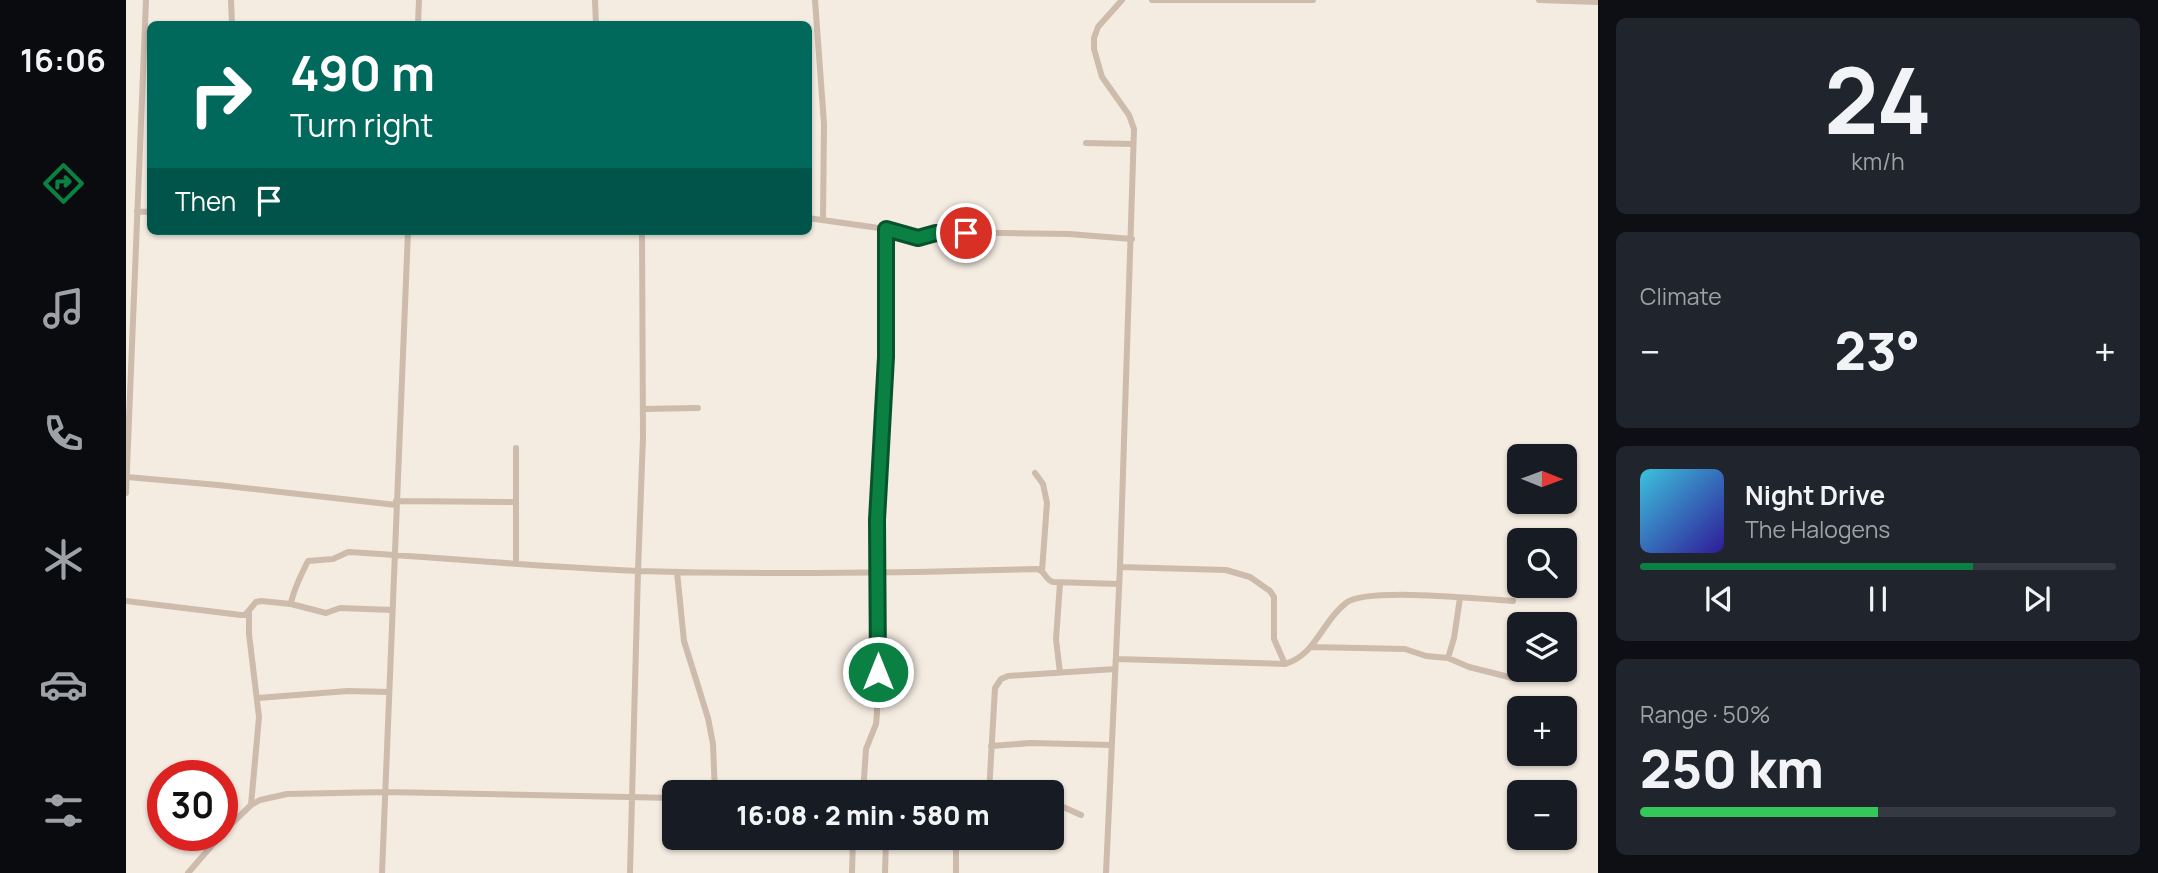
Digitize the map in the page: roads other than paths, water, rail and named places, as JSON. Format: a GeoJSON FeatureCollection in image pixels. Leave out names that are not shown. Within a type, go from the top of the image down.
{"type":"FeatureCollection","features":[{"type":"Feature","properties":{"kind":"street"},"geometry":{"type":"LineString","coordinates":[[146,0],[147,21]]}},
{"type":"Feature","properties":{"kind":"street"},"geometry":{"type":"LineString","coordinates":[[231,0],[232,21]]}},
{"type":"Feature","properties":{"kind":"street"},"geometry":{"type":"LineString","coordinates":[[418,21],[419,0]]}},
{"type":"Feature","properties":{"kind":"street"},"geometry":{"type":"LineString","coordinates":[[595,0],[596,21]]}},
{"type":"Feature","properties":{"kind":"street"},"geometry":{"type":"LineString","coordinates":[[815,0],[824,124],[823,219]]}},
{"type":"Feature","properties":{"kind":"street"},"geometry":{"type":"LineString","coordinates":[[1106,873],[1120,567],[1133,144],[1132,119],[1102,77],[1094,38],[1098,27],[1122,0]]}},
{"type":"Feature","properties":{"kind":"street"},"geometry":{"type":"LineString","coordinates":[[1152,0],[1313,0]]}},
{"type":"Feature","properties":{"kind":"street"},"geometry":{"type":"LineString","coordinates":[[1539,0],[1598,2]]}},
{"type":"Feature","properties":{"kind":"street"},"geometry":{"type":"LineString","coordinates":[[126,494],[137,211],[147,46]]}},
{"type":"Feature","properties":{"kind":"street"},"geometry":{"type":"LineString","coordinates":[[1086,143],[1133,144]]}},
{"type":"Feature","properties":{"kind":"street"},"geometry":{"type":"LineString","coordinates":[[137,211],[147,212]]}},
{"type":"Feature","properties":{"kind":"street"},"geometry":{"type":"LineString","coordinates":[[812,218],[886,229],[918,238],[953,232],[1069,234],[1132,239]]}},
{"type":"Feature","properties":{"kind":"street"},"geometry":{"type":"LineString","coordinates":[[864,780],[866,750],[877,719],[877,522],[886,357],[886,229]]}},
{"type":"Feature","properties":{"kind":"street"},"geometry":{"type":"LineString","coordinates":[[382,873],[408,235]]}},
{"type":"Feature","properties":{"kind":"street"},"geometry":{"type":"LineString","coordinates":[[630,873],[643,439],[642,235]]}},
{"type":"Feature","properties":{"kind":"street"},"geometry":{"type":"LineString","coordinates":[[643,409],[698,408]]}},
{"type":"Feature","properties":{"kind":"street"},"geometry":{"type":"LineString","coordinates":[[516,449],[516,564]]}},
{"type":"Feature","properties":{"kind":"street"},"geometry":{"type":"LineString","coordinates":[[1035,473],[1043,484],[1047,503],[1042,571],[1050,581],[1060,583],[1119,584]]}},
{"type":"Feature","properties":{"kind":"street"},"geometry":{"type":"LineString","coordinates":[[127,477],[396,503],[516,502]]}},
{"type":"Feature","properties":{"kind":"street"},"geometry":{"type":"LineString","coordinates":[[291,604],[294,588],[309,561],[333,559],[348,552],[638,571],[1042,571]]}},
{"type":"Feature","properties":{"kind":"street"},"geometry":{"type":"LineString","coordinates":[[1120,567],[1226,570],[1250,577],[1274,597],[1274,639],[1285,664]]}},
{"type":"Feature","properties":{"kind":"street"},"geometry":{"type":"LineString","coordinates":[[677,572],[684,641],[708,718],[713,744],[714,780]]}},
{"type":"Feature","properties":{"kind":"street"},"geometry":{"type":"LineString","coordinates":[[1060,583],[1056,639],[1060,673]]}},
{"type":"Feature","properties":{"kind":"street"},"geometry":{"type":"LineString","coordinates":[[1116,659],[1285,664],[1311,648],[1341,607],[1356,597],[1513,601]]}},
{"type":"Feature","properties":{"kind":"street"},"geometry":{"type":"LineString","coordinates":[[1448,658],[1460,598]]}},
{"type":"Feature","properties":{"kind":"street"},"geometry":{"type":"LineString","coordinates":[[126,601],[241,615],[249,612]]}},
{"type":"Feature","properties":{"kind":"street"},"geometry":{"type":"LineString","coordinates":[[251,805],[259,717],[249,634],[249,612],[254,604],[261,601],[291,604],[326,613],[344,608],[392,610]]}},
{"type":"Feature","properties":{"kind":"street"},"geometry":{"type":"LineString","coordinates":[[1311,648],[1405,649],[1426,656],[1448,658],[1468,667],[1507,677]]}},
{"type":"Feature","properties":{"kind":"street"},"geometry":{"type":"LineString","coordinates":[[990,780],[995,688],[1001,679],[1008,676],[1115,669]]}},
{"type":"Feature","properties":{"kind":"street"},"geometry":{"type":"LineString","coordinates":[[258,698],[348,691],[389,692]]}},
{"type":"Feature","properties":{"kind":"street"},"geometry":{"type":"LineString","coordinates":[[991,746],[1031,743],[1112,746]]}},
{"type":"Feature","properties":{"kind":"street"},"geometry":{"type":"LineString","coordinates":[[238,818],[251,805],[267,798],[288,794],[385,792],[662,798]]}},
{"type":"Feature","properties":{"kind":"street"},"geometry":{"type":"LineString","coordinates":[[1064,807],[1081,815]]}},
{"type":"Feature","properties":{"kind":"street"},"geometry":{"type":"LineString","coordinates":[[852,873],[853,850]]}},
{"type":"Feature","properties":{"kind":"street"},"geometry":{"type":"LineString","coordinates":[[885,873],[886,850]]}},
{"type":"Feature","properties":{"kind":"street"},"geometry":{"type":"LineString","coordinates":[[956,850],[956,872]]}},
{"type":"Feature","properties":{"kind":"street"},"geometry":{"type":"LineString","coordinates":[[188,873],[207,851]]}}]}
